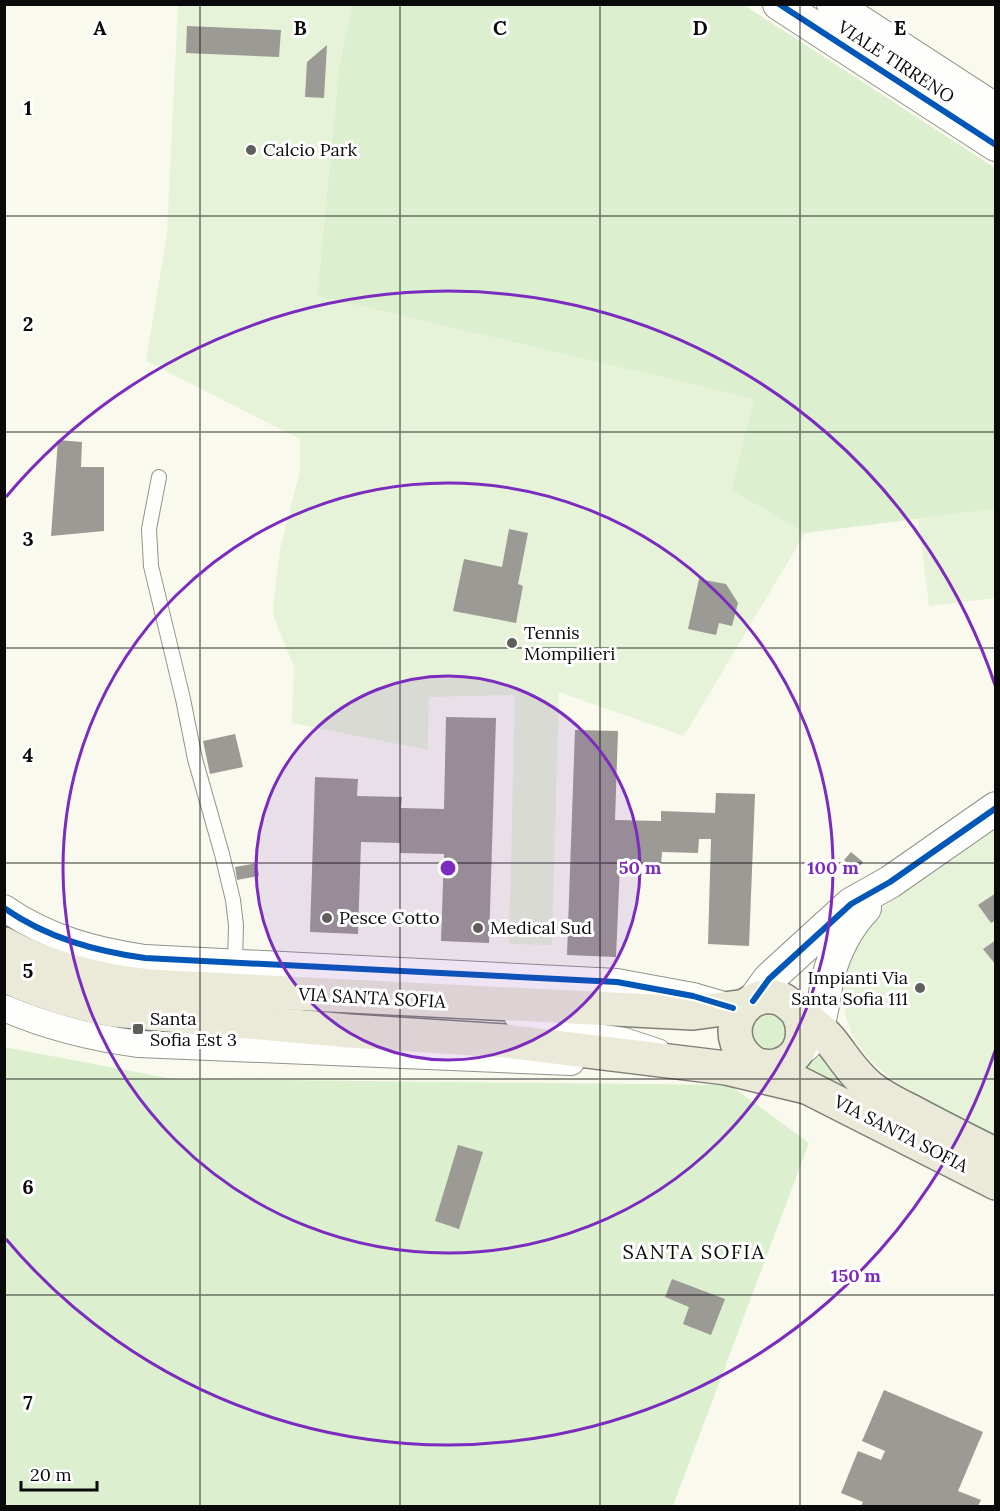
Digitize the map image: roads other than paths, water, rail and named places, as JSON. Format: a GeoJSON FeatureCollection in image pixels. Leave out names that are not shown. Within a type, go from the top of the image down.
{"type":"FeatureCollection","features":[{"type":"Feature","properties":{"kind":"main road","name":"VIA SANTA SOFIA"},"geometry":{"type":"LineString","coordinates":[[4,944],[43,962],[88,977],[149,986],[693,1013],[744,1005],[772,997],[781,999],[817,1020],[851,1068],[871,1088],[898,1105],[996,1155]]}},
{"type":"Feature","properties":{"kind":"main road","name":"VIA SANTA SOFIA"},"geometry":{"type":"LineString","coordinates":[[4,975],[51,995],[82,1005],[112,1010],[337,1030],[505,1041],[652,1061],[749,1067],[806,1087],[996,1183]]}},
{"type":"Feature","properties":{"kind":"main road"},"geometry":{"type":"LineString","coordinates":[[744,1005],[735,1024],[734,1034],[749,1067],[778,1066],[796,1054],[803,1037],[801,1018],[817,1020]]}},
{"type":"Feature","properties":{"kind":"street","name":"VIALE TIRRENO"},"geometry":{"type":"LineString","coordinates":[[779,4],[996,145]]}},
{"type":"Feature","properties":{"kind":"street","name":"VIALE TIRRENO"},"geometry":{"type":"LineString","coordinates":[[833,4],[996,110]]}},
{"type":"Feature","properties":{"kind":"street"},"geometry":{"type":"LineString","coordinates":[[4,908],[40,930],[96,949],[145,958],[617,982],[744,1005],[851,904],[890,882],[996,808]]}},
{"type":"Feature","properties":{"kind":"street"},"geometry":{"type":"LineString","coordinates":[[817,1020],[839,944],[862,910],[890,882]]}},
{"type":"Feature","properties":{"kind":"street"},"geometry":{"type":"LineString","coordinates":[[4,1008],[51,1026],[115,1041],[139,1044],[543,1062],[652,1061]]}},
{"type":"Feature","properties":{"kind":"lane"},"geometry":{"type":"LineString","coordinates":[[159,477],[149,529],[151,566],[195,759],[233,900],[236,924],[235,962]]}},
{"type":"Feature","properties":{"kind":"lane"},"geometry":{"type":"LineString","coordinates":[[4,959],[42,976],[85,990],[109,995],[188,1003]]}},
{"type":"Feature","properties":{"kind":"lane"},"geometry":{"type":"LineString","coordinates":[[504,1018],[625,1035],[749,1067]]}},
{"type":"Feature","properties":{"kind":"place","name":"Calcio Park"},"geometry":{"type":"Point","coordinates":[251,150]}},
{"type":"Feature","properties":{"kind":"place","name":"Tennis Mompilieri"},"geometry":{"type":"Point","coordinates":[512,643]}},
{"type":"Feature","properties":{"kind":"place","name":"Pesce Cotto"},"geometry":{"type":"Point","coordinates":[327,918]}},
{"type":"Feature","properties":{"kind":"place","name":"Medical Sud"},"geometry":{"type":"Point","coordinates":[478,928]}},
{"type":"Feature","properties":{"kind":"place","name":"Impianti Via Santa Sofia 111"},"geometry":{"type":"Point","coordinates":[920,988]}},
{"type":"Feature","properties":{"kind":"place","name":"Santa Sofia Est 3"},"geometry":{"type":"Point","coordinates":[138,1029]}},
{"type":"Feature","properties":{"kind":"district","name":"SANTA SOFIA"},"geometry":{"type":"Point","coordinates":[694,1252]}}]}
